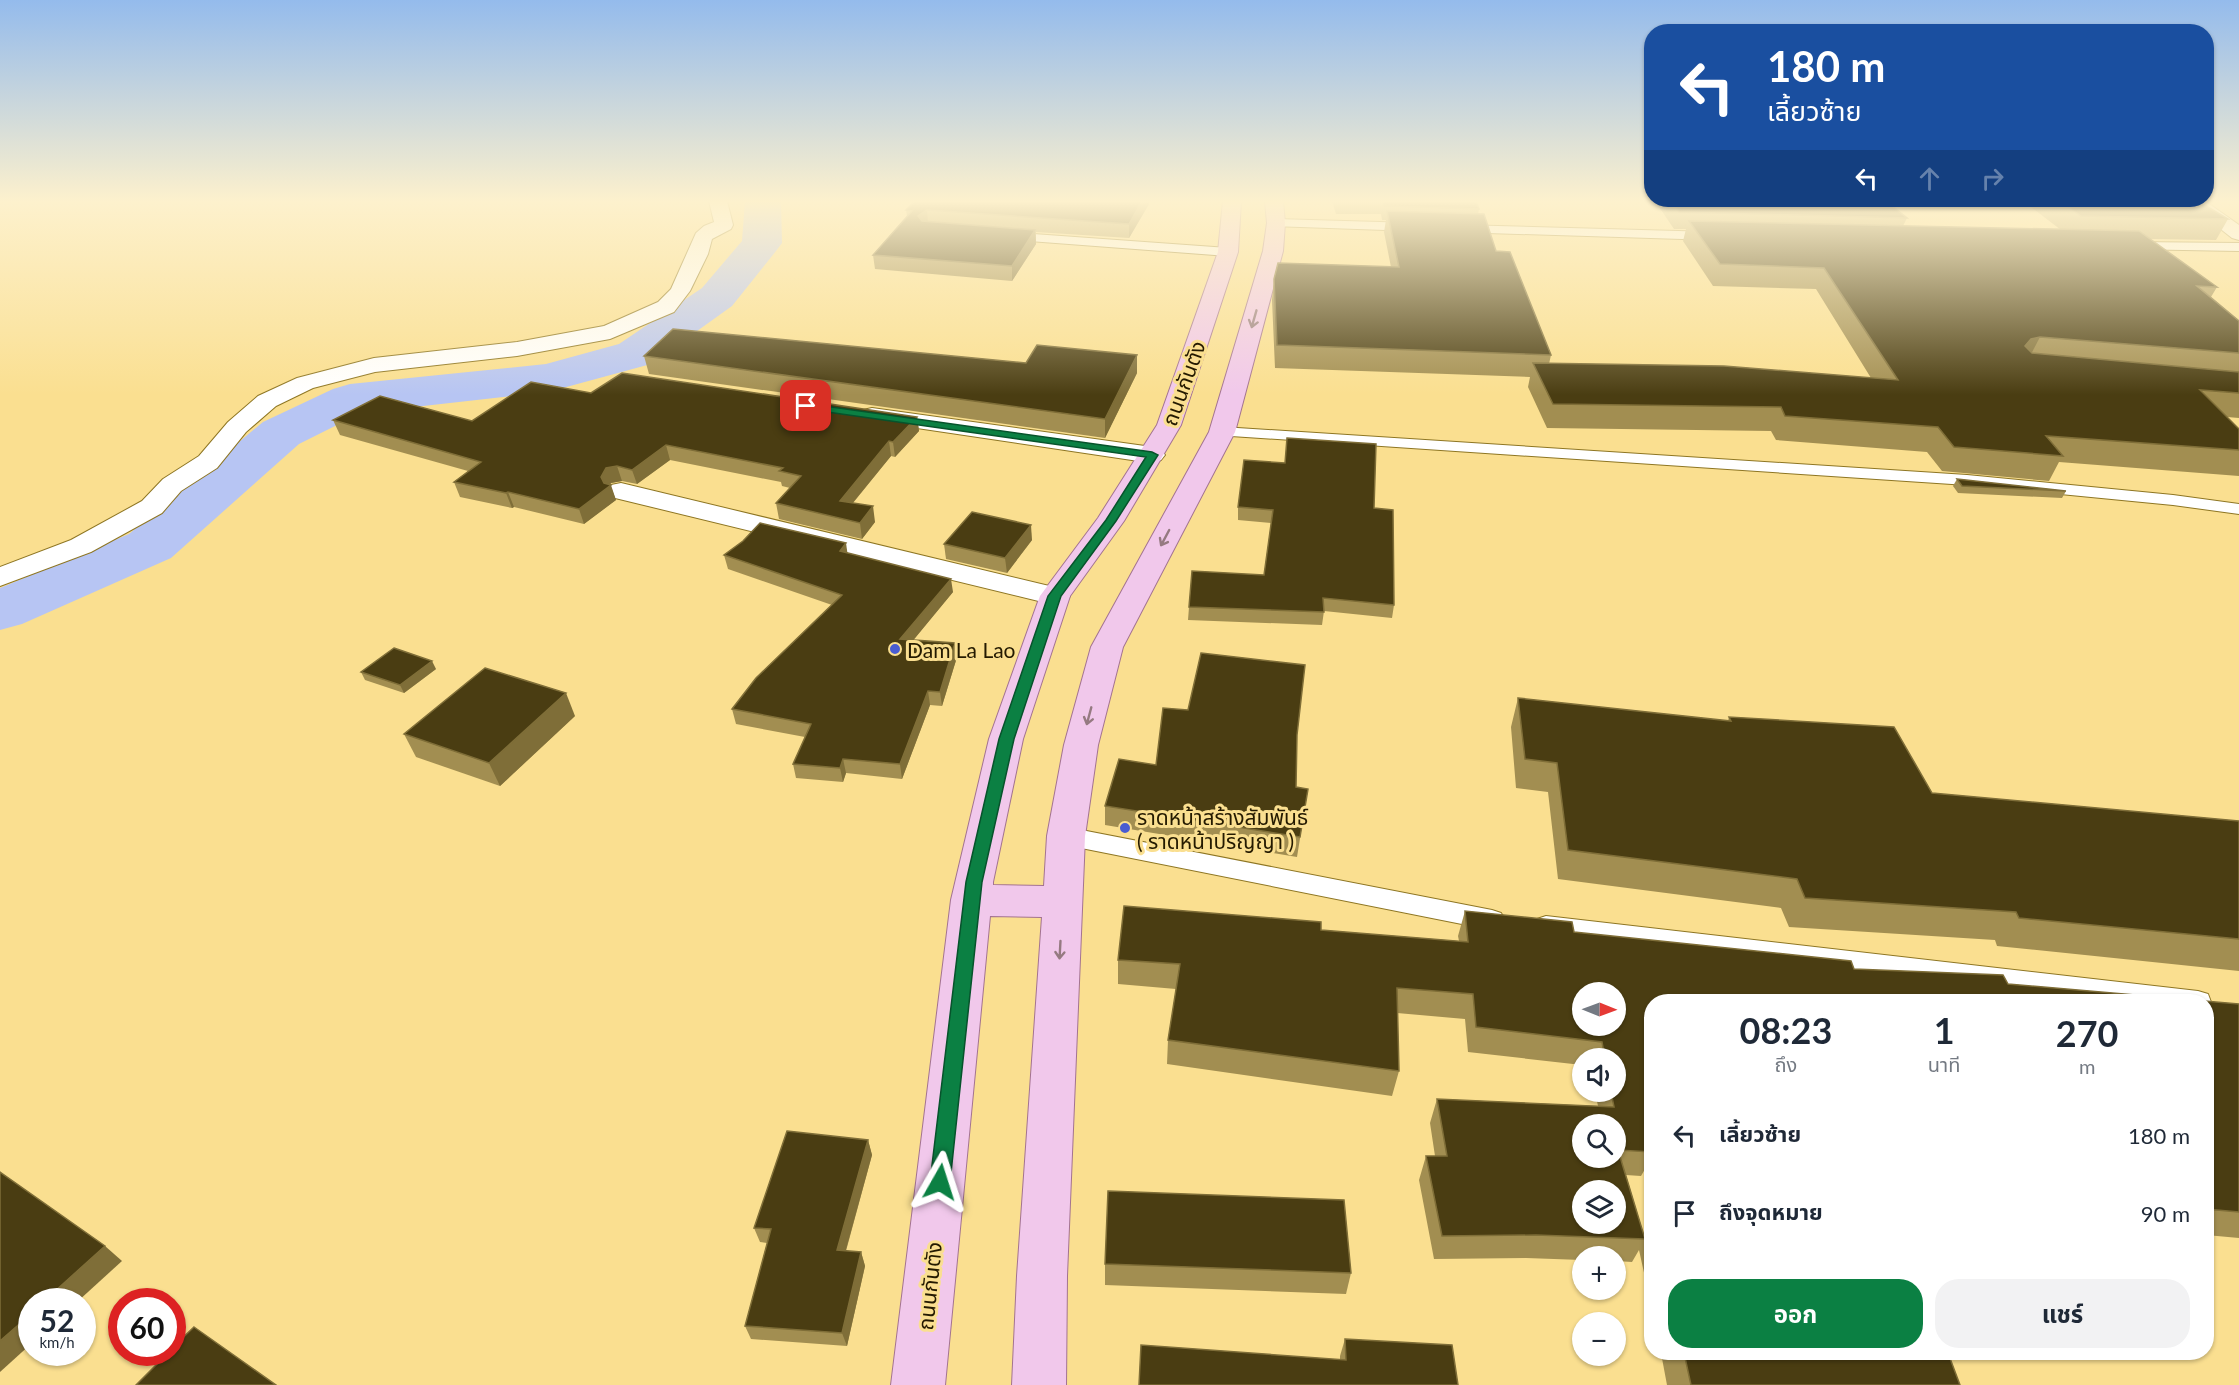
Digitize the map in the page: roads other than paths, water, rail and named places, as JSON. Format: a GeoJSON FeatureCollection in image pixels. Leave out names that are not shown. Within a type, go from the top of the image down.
{"type":"FeatureCollection","features":[{"type":"Feature","properties":{"kind":"main road","name":"ถนนกันตัง"},"geometry":{"type":"LineString","coordinates":[[918,1385],[971,900],[1006,739],[1055,596],[1110,521],[1155,499],[1222,432],[1269,266]]}},
{"type":"Feature","properties":{"kind":"main road"},"geometry":{"type":"LineString","coordinates":[[1223,267],[1263,286]]}},
{"type":"Feature","properties":{"kind":"main road","name":"ถนนกันตัง"},"geometry":{"type":"LineString","coordinates":[[1039,1385],[1042,1276],[1066,836],[1081,746],[1107,647],[1155,499],[1152,455],[1169,425],[1223,267]]}},
{"type":"Feature","properties":{"kind":"main road"},"geometry":{"type":"LineString","coordinates":[[971,900],[1062,902]]}},
{"type":"Feature","properties":{"kind":"street"},"geometry":{"type":"LineString","coordinates":[[0,577],[81,546],[152,507],[172,485],[208,462],[237,428],[267,401],[305,383],[374,365],[517,349],[610,332],[666,307],[680,291],[692,266]]}},
{"type":"Feature","properties":{"kind":"street"},"geometry":{"type":"LineString","coordinates":[[845,411],[1152,455]]}},
{"type":"Feature","properties":{"kind":"street"},"geometry":{"type":"LineString","coordinates":[[621,491],[1055,596]]}},
{"type":"Feature","properties":{"kind":"lane"},"geometry":{"type":"LineString","coordinates":[[1213,266],[1223,267]]}},
{"type":"Feature","properties":{"kind":"lane"},"geometry":{"type":"LineString","coordinates":[[1222,432],[1967,480],[2239,509]]}},
{"type":"Feature","properties":{"kind":"lane"},"geometry":{"type":"LineString","coordinates":[[1066,836],[1474,918],[2129,994]]}},
{"type":"Feature","properties":{"kind":"waterway"},"geometry":{"type":"LineString","coordinates":[[0,611],[150,546],[281,433],[350,399],[548,378],[635,354],[717,297],[743,266]]}},
{"type":"Feature","properties":{"kind":"place","name":"Dam La Lao"},"geometry":{"type":"Point","coordinates":[895,649]}},
{"type":"Feature","properties":{"kind":"place","name":"ราดหน้าสร้างสัมพันธ์ ( ราดหน้าปริญญา )"},"geometry":{"type":"Point","coordinates":[1125,828]}}]}
